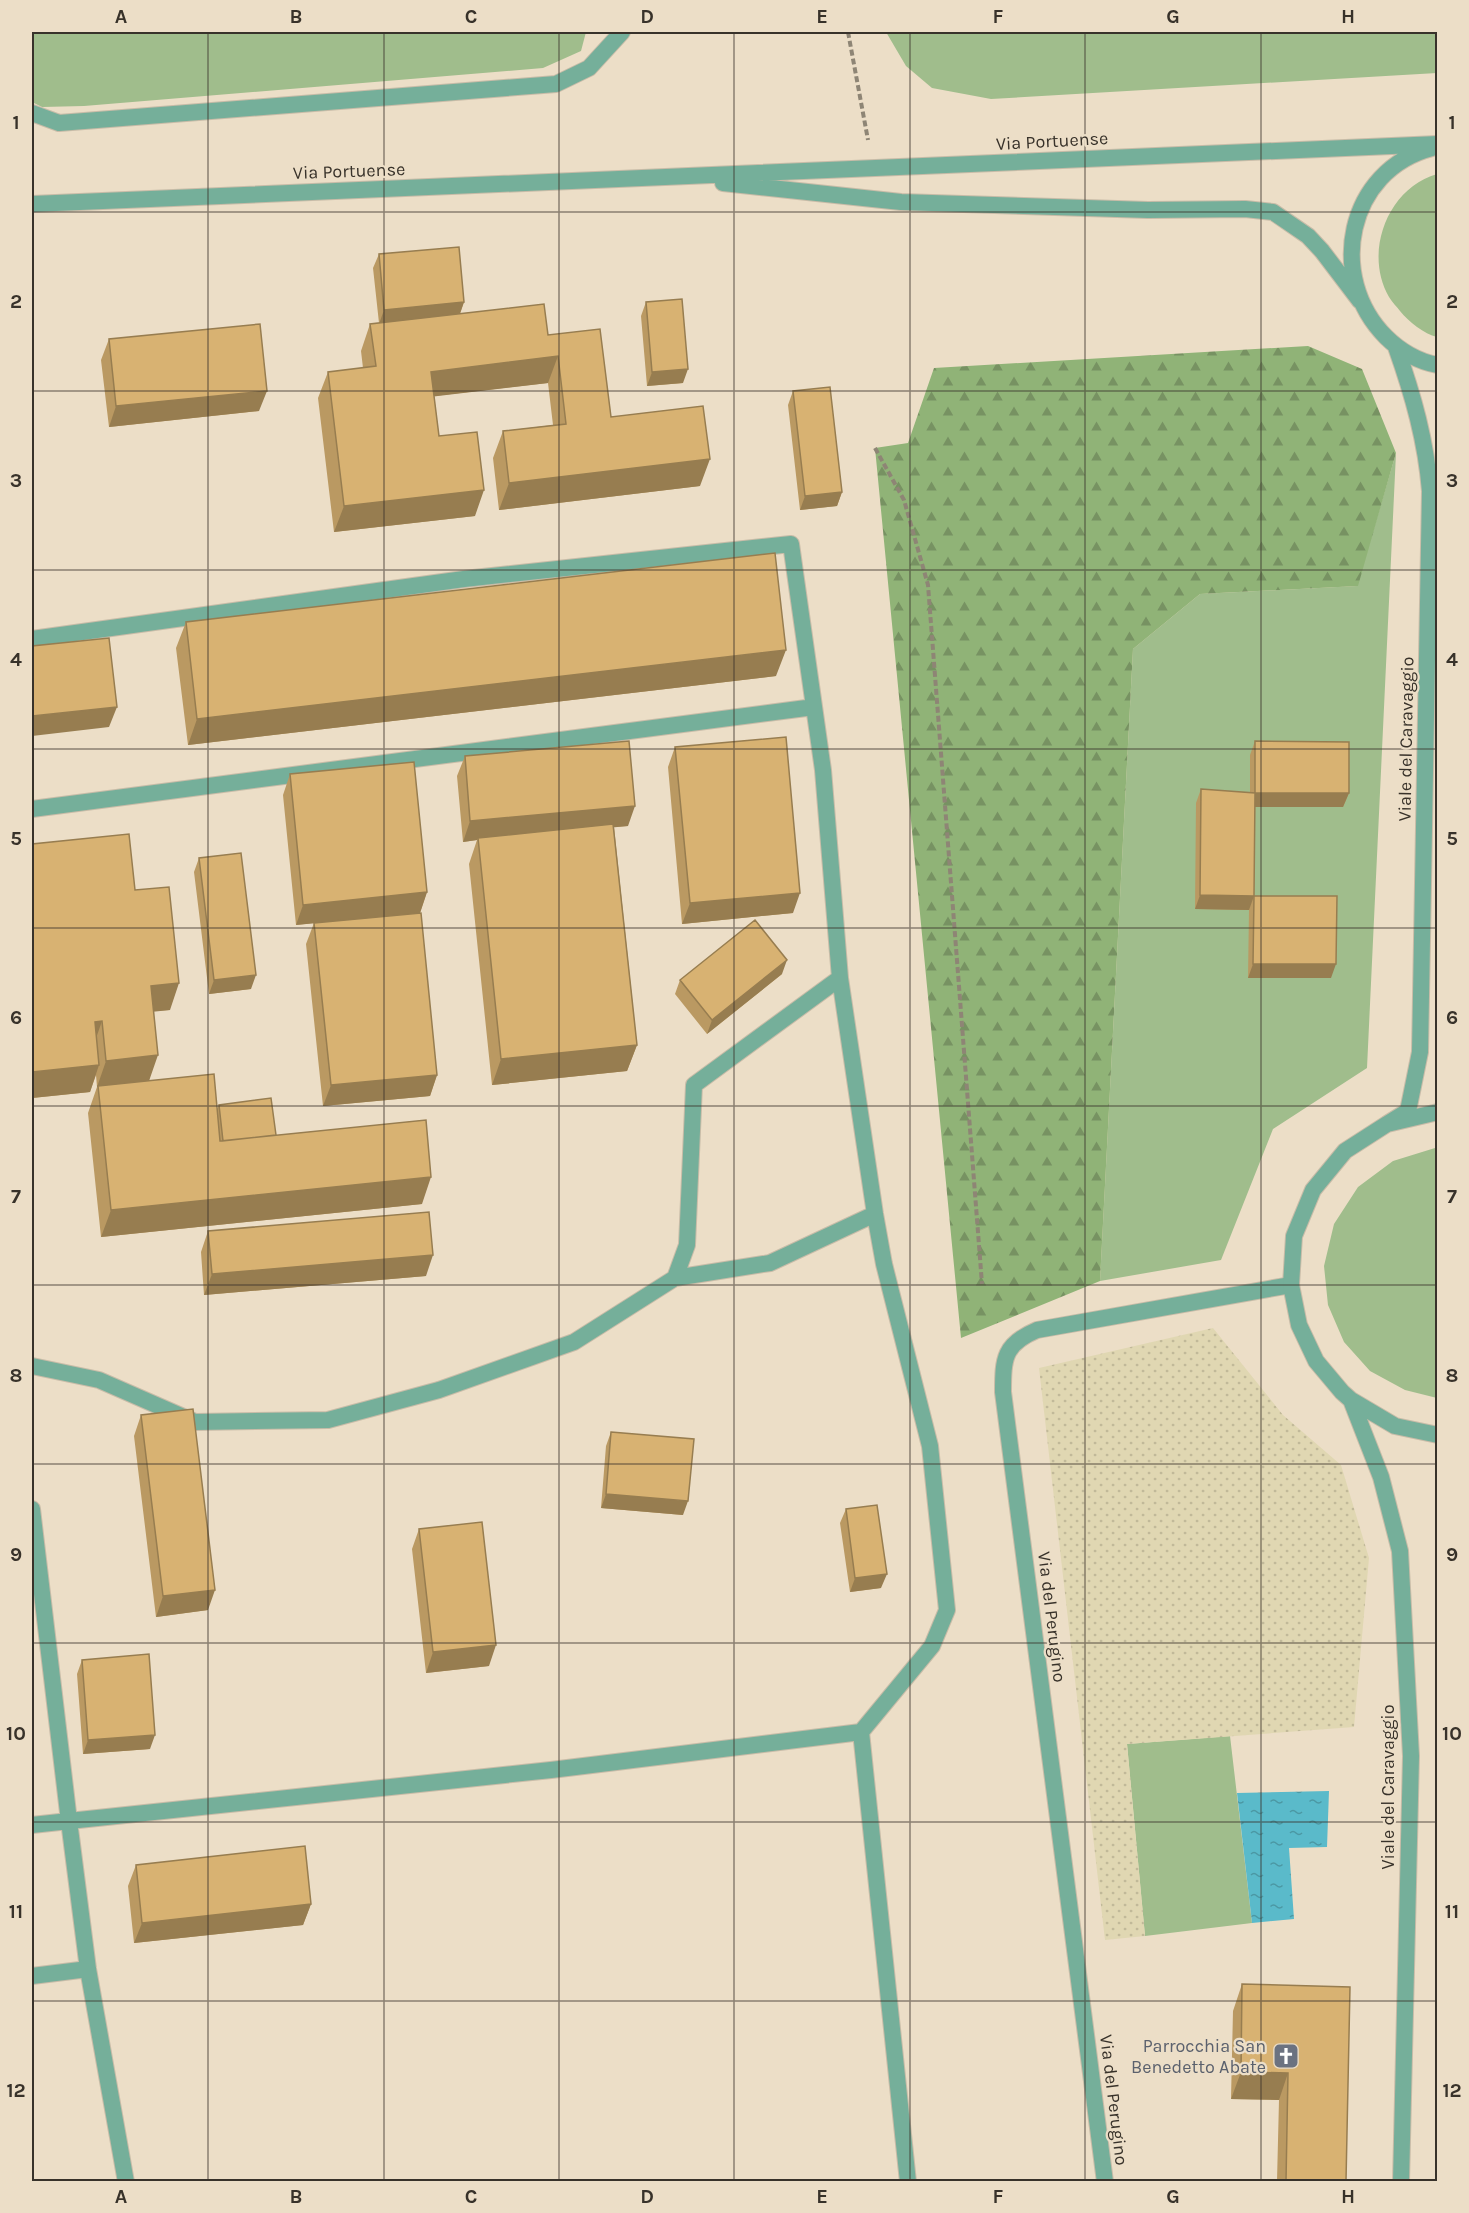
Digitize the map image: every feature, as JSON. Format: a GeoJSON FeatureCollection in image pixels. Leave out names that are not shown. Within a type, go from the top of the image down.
{"type":"FeatureCollection","features":[{"type":"Feature","properties":{"kind":"street"},"geometry":{"type":"LineString","coordinates":[[32,113],[59,123],[556,84],[589,68],[621,32]]}},
{"type":"Feature","properties":{"kind":"street","name":"Via Portuense"},"geometry":{"type":"LineString","coordinates":[[32,204],[1437,145]]}},
{"type":"Feature","properties":{"kind":"street"},"geometry":{"type":"LineString","coordinates":[[1437,145],[1418,152],[1388,171],[1366,199],[1353,231],[1350,267],[1360,301],[1375,326],[1396,348],[1429,364],[1437,365]]}},
{"type":"Feature","properties":{"kind":"street","name":"Via Portuense"},"geometry":{"type":"LineString","coordinates":[[668,178],[901,202],[1148,210],[1245,209],[1273,212],[1308,236],[1360,301]]}},
{"type":"Feature","properties":{"kind":"street","name":"Viale del Caravaggio"},"geometry":{"type":"LineString","coordinates":[[1387,1124],[1408,1111],[1420,1052],[1430,491],[1428,459],[1421,424],[1396,348]]}},
{"type":"Feature","properties":{"kind":"street"},"geometry":{"type":"LineString","coordinates":[[32,639],[464,579],[791,544],[823,770],[840,978],[884,1264],[930,1446],[947,1610],[932,1646],[861,1732],[540,1771],[32,1825]]}},
{"type":"Feature","properties":{"kind":"street"},"geometry":{"type":"LineString","coordinates":[[32,809],[814,707]]}},
{"type":"Feature","properties":{"kind":"street"},"geometry":{"type":"LineString","coordinates":[[675,1278],[687,1245],[694,1085],[840,978]]}},
{"type":"Feature","properties":{"kind":"street"},"geometry":{"type":"LineString","coordinates":[[1437,1112],[1387,1124],[1346,1151],[1313,1190],[1294,1236],[1291,1285],[1299,1325],[1316,1361],[1351,1400],[1395,1426],[1437,1435]]}},
{"type":"Feature","properties":{"kind":"street"},"geometry":{"type":"LineString","coordinates":[[32,1366],[99,1380],[195,1422],[328,1420],[439,1390],[574,1342],[675,1278],[770,1263],[875,1214]]}},
{"type":"Feature","properties":{"kind":"street","name":"Via del Perugino"},"geometry":{"type":"LineString","coordinates":[[1105,2181],[1003,1392],[1005,1360],[1011,1346],[1022,1336],[1037,1330],[1291,1285]]}},
{"type":"Feature","properties":{"kind":"street","name":"Viale del Caravaggio"},"geometry":{"type":"LineString","coordinates":[[1351,1400],[1381,1477],[1400,1551],[1411,1756],[1401,2181]]}},
{"type":"Feature","properties":{"kind":"street"},"geometry":{"type":"LineString","coordinates":[[32,1509],[88,1969],[126,2181]]}},
{"type":"Feature","properties":{"kind":"street"},"geometry":{"type":"LineString","coordinates":[[861,1732],[908,2181]]}},
{"type":"Feature","properties":{"kind":"street"},"geometry":{"type":"LineString","coordinates":[[32,1976],[88,1969]]}},
{"type":"Feature","properties":{"kind":"path"},"geometry":{"type":"LineString","coordinates":[[848,32],[873,168]]}},
{"type":"Feature","properties":{"kind":"path"},"geometry":{"type":"LineString","coordinates":[[875,448],[904,500],[928,585],[982,1284]]}},
{"type":"Feature","properties":{"kind":"green space"},"geometry":{"type":"Polygon","coordinates":[[[32,32],[586,32],[581,51],[543,68],[84,106],[42,107],[32,102],[32,32]]]}},
{"type":"Feature","properties":{"kind":"green space"},"geometry":{"type":"Polygon","coordinates":[[[886,32],[1437,32],[1437,73],[991,99],[932,88],[906,66],[886,32]]]}},
{"type":"Feature","properties":{"kind":"green space"},"geometry":{"type":"Polygon","coordinates":[[[1438,174],[1437,337],[1412,323],[1392,301],[1382,279],[1379,261],[1380,242],[1393,207],[1420,181],[1438,174]]]}},
{"type":"Feature","properties":{"kind":"green space"},"geometry":{"type":"Polygon","coordinates":[[[1308,346],[1362,369],[1396,453],[1358,586],[1200,594],[1133,649],[1100,1281],[961,1338],[875,448],[908,443],[934,368],[1308,346]]]}},
{"type":"Feature","properties":{"kind":"green space"},"geometry":{"type":"Polygon","coordinates":[[[1396,453],[1367,1068],[1273,1129],[1221,1260],[1100,1281],[1133,649],[1200,594],[1357,586],[1396,453]]]}},
{"type":"Feature","properties":{"kind":"green space"},"geometry":{"type":"Polygon","coordinates":[[[1438,1148],[1437,1398],[1405,1390],[1370,1371],[1344,1342],[1328,1305],[1324,1266],[1334,1224],[1358,1187],[1393,1161],[1438,1148]]]}},
{"type":"Feature","properties":{"kind":"green space"},"geometry":{"type":"Polygon","coordinates":[[[1230,1736],[1252,1923],[1145,1936],[1127,1744],[1230,1736]]]}},
{"type":"Feature","properties":{"kind":"sand"},"geometry":{"type":"Polygon","coordinates":[[[1213,1328],[1283,1415],[1341,1465],[1369,1558],[1354,1727],[1127,1744],[1145,1936],[1105,1940],[1039,1368],[1213,1328]]]}},
{"type":"Feature","properties":{"kind":"water"},"geometry":{"type":"Polygon","coordinates":[[[1329,1791],[1327,1847],[1289,1848],[1294,1919],[1252,1923],[1237,1793],[1329,1791]]]}},
{"type":"Feature","properties":{"kind":"building"},"geometry":{"type":"Polygon","coordinates":[[[459,247],[464,302],[384,310],[379,254],[459,247]]]}},
{"type":"Feature","properties":{"kind":"building"},"geometry":{"type":"Polygon","coordinates":[[[682,299],[688,369],[652,372],[646,302],[682,299]]]}},
{"type":"Feature","properties":{"kind":"building"},"geometry":{"type":"Polygon","coordinates":[[[544,304],[548,335],[600,329],[611,417],[703,406],[710,459],[509,483],[503,431],[566,424],[558,356],[431,372],[439,436],[477,432],[484,490],[344,506],[328,372],[376,366],[370,324],[544,304]]]}},
{"type":"Feature","properties":{"kind":"building"},"geometry":{"type":"Polygon","coordinates":[[[260,324],[267,391],[116,406],[109,339],[260,324]]]}},
{"type":"Feature","properties":{"kind":"building"},"geometry":{"type":"Polygon","coordinates":[[[830,387],[842,492],[805,496],[793,391],[830,387]]]}},
{"type":"Feature","properties":{"kind":"building"},"geometry":{"type":"Polygon","coordinates":[[[775,553],[786,650],[197,719],[186,622],[775,553]]]}},
{"type":"Feature","properties":{"kind":"building"},"geometry":{"type":"Polygon","coordinates":[[[109,638],[117,707],[32,716],[32,646],[109,638]]]}},
{"type":"Feature","properties":{"kind":"building"},"geometry":{"type":"Polygon","coordinates":[[[786,737],[800,893],[690,903],[675,747],[786,737]]]}},
{"type":"Feature","properties":{"kind":"building"},"geometry":{"type":"Polygon","coordinates":[[[629,741],[635,806],[470,821],[465,756],[629,741]]]}},
{"type":"Feature","properties":{"kind":"building"},"geometry":{"type":"Polygon","coordinates":[[[1255,741],[1349,742],[1349,793],[1255,793],[1255,741]]]}},
{"type":"Feature","properties":{"kind":"building"},"geometry":{"type":"Polygon","coordinates":[[[414,762],[427,892],[303,905],[290,774],[414,762]]]}},
{"type":"Feature","properties":{"kind":"building"},"geometry":{"type":"Polygon","coordinates":[[[1201,789],[1255,793],[1254,896],[1200,895],[1201,789]]]}},
{"type":"Feature","properties":{"kind":"building"},"geometry":{"type":"Polygon","coordinates":[[[613,824],[637,1045],[501,1059],[478,838],[613,824]]]}},
{"type":"Feature","properties":{"kind":"building"},"geometry":{"type":"Polygon","coordinates":[[[129,834],[135,890],[169,887],[179,983],[151,986],[158,1055],[106,1061],[102,1021],[95,1022],[99,1065],[32,1072],[32,844],[129,834]]]}},
{"type":"Feature","properties":{"kind":"building"},"geometry":{"type":"Polygon","coordinates":[[[241,853],[256,975],[214,980],[199,858],[241,853]]]}},
{"type":"Feature","properties":{"kind":"building"},"geometry":{"type":"Polygon","coordinates":[[[1254,896],[1337,896],[1336,964],[1253,964],[1254,896]]]}},
{"type":"Feature","properties":{"kind":"building"},"geometry":{"type":"Polygon","coordinates":[[[421,913],[437,1075],[331,1085],[314,923],[421,913]]]}},
{"type":"Feature","properties":{"kind":"building"},"geometry":{"type":"Polygon","coordinates":[[[755,920],[787,960],[712,1020],[680,980],[755,920]]]}},
{"type":"Feature","properties":{"kind":"building"},"geometry":{"type":"Polygon","coordinates":[[[214,1074],[220,1141],[426,1120],[431,1177],[111,1210],[98,1086],[214,1074]]]}},
{"type":"Feature","properties":{"kind":"building"},"geometry":{"type":"Polygon","coordinates":[[[271,1098],[276,1135],[223,1141],[219,1105],[271,1098]]]}},
{"type":"Feature","properties":{"kind":"building"},"geometry":{"type":"Polygon","coordinates":[[[429,1212],[433,1255],[212,1274],[208,1231],[429,1212]]]}},
{"type":"Feature","properties":{"kind":"building"},"geometry":{"type":"Polygon","coordinates":[[[193,1409],[215,1590],[163,1596],[141,1415],[193,1409]]]}},
{"type":"Feature","properties":{"kind":"building"},"geometry":{"type":"Polygon","coordinates":[[[611,1432],[694,1439],[688,1501],[606,1494],[611,1432]]]}},
{"type":"Feature","properties":{"kind":"building"},"geometry":{"type":"Polygon","coordinates":[[[877,1505],[887,1574],[855,1578],[846,1509],[877,1505]]]}},
{"type":"Feature","properties":{"kind":"building"},"geometry":{"type":"Polygon","coordinates":[[[482,1522],[496,1645],[433,1652],[419,1529],[482,1522]]]}},
{"type":"Feature","properties":{"kind":"building"},"geometry":{"type":"Polygon","coordinates":[[[149,1654],[155,1735],[88,1740],[82,1660],[149,1654]]]}},
{"type":"Feature","properties":{"kind":"building"},"geometry":{"type":"Polygon","coordinates":[[[305,1846],[311,1904],[142,1923],[136,1865],[305,1846]]]}},
{"type":"Feature","properties":{"kind":"building","name":"Parrocchia San Benedetto Abate"},"geometry":{"type":"Polygon","coordinates":[[[1242,1984],[1350,1987],[1346,2181],[1286,2181],[1288,2073],[1241,2072],[1242,1984]]]}},
{"type":"Feature","properties":{"kind":"place","name":"Parrocchia San Benedetto Abate"},"geometry":{"type":"Point","coordinates":[1286,2056]}}]}
